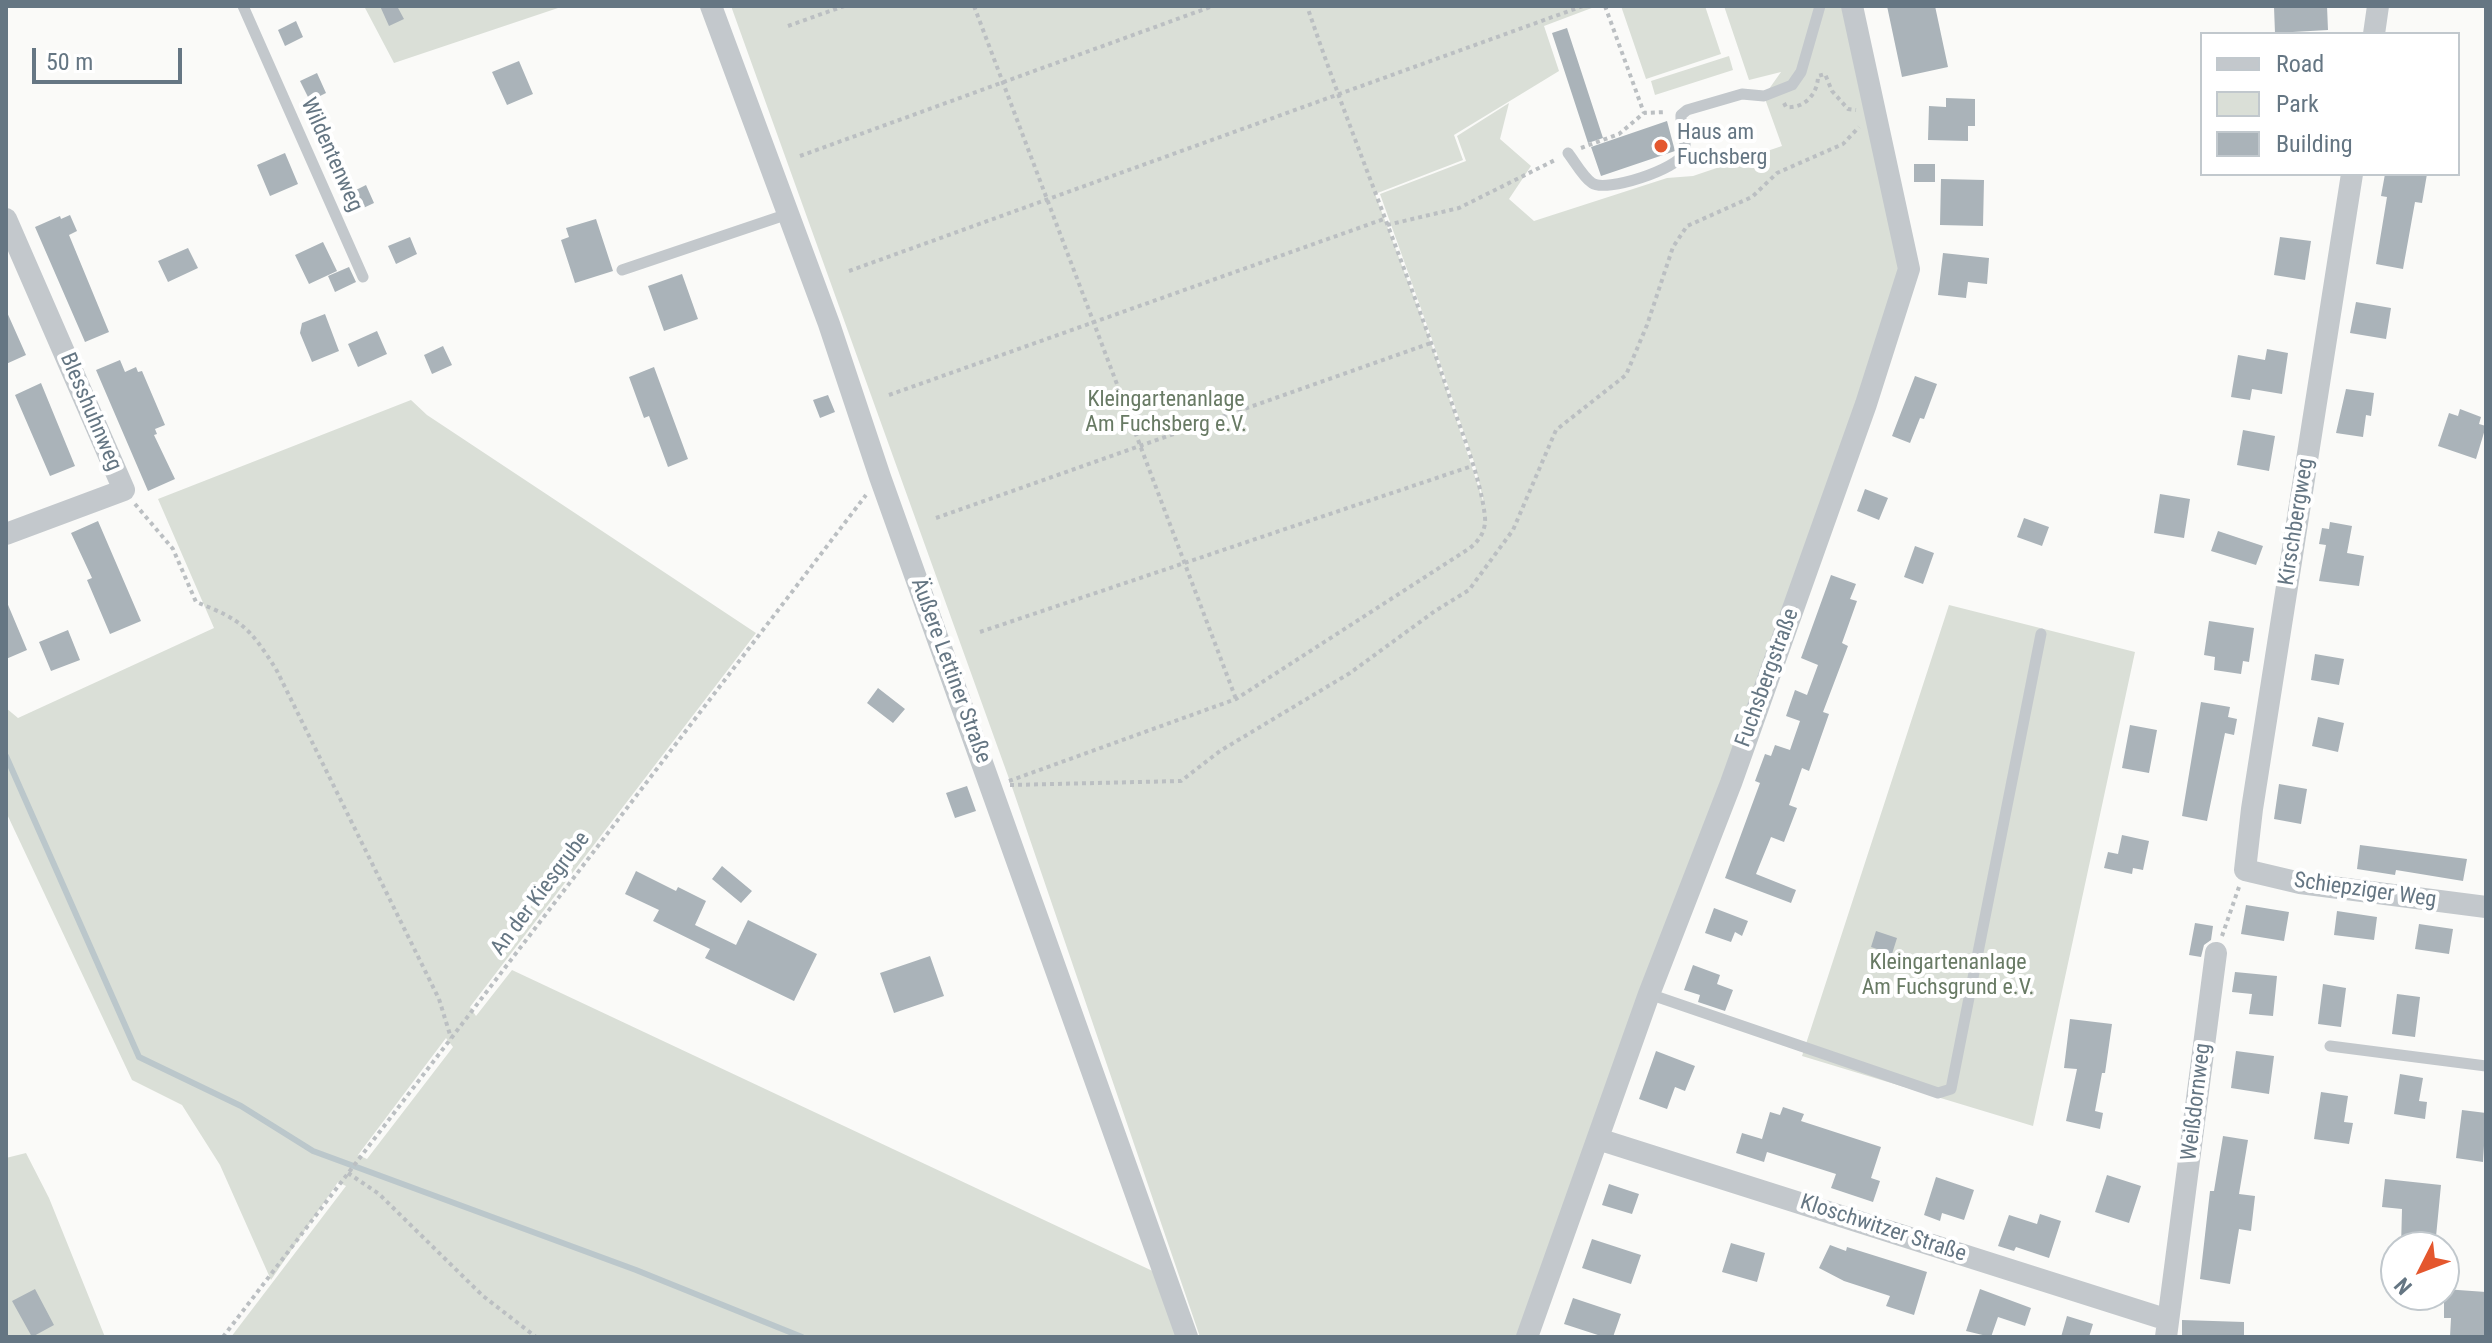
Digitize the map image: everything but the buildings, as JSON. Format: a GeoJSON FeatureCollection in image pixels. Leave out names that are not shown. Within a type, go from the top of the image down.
{"type":"FeatureCollection","features":[{"type":"Feature","properties":{"kind":"street","name":"Äußere Lettiner Straße"},"geometry":{"type":"LineString","coordinates":[[711,6],[829,324],[880,477],[1187,1337]]}},
{"type":"Feature","properties":{"kind":"street","name":"Fuchsbergstraße"},"geometry":{"type":"LineString","coordinates":[[1527,1337],[1649,994],[1731,783],[1866,404],[1909,269],[1852,6]]}},
{"type":"Feature","properties":{"kind":"street"},"geometry":{"type":"LineString","coordinates":[[2374,32],[2378,6]]}},
{"type":"Feature","properties":{"kind":"street","name":"Kirschbergweg"},"geometry":{"type":"LineString","coordinates":[[2245,870],[2254,793],[2352,176]]}},
{"type":"Feature","properties":{"kind":"street","name":"Blesshuhnweg"},"geometry":{"type":"LineString","coordinates":[[6,219],[124,490],[6,534]]}},
{"type":"Feature","properties":{"kind":"street","name":"Schiepziger Weg"},"geometry":{"type":"LineString","coordinates":[[2245,870],[2300,883],[2486,907]]}},
{"type":"Feature","properties":{"kind":"street","name":"Weißdornweg"},"geometry":{"type":"LineString","coordinates":[[2167,1328],[2216,953]]}},
{"type":"Feature","properties":{"kind":"street","name":"Kloschwitzer Straße"},"geometry":{"type":"LineString","coordinates":[[1598,1139],[2167,1328]]}},
{"type":"Feature","properties":{"kind":"lane","name":"Wildentenweg"},"geometry":{"type":"LineString","coordinates":[[243,6],[363,277]]}},
{"type":"Feature","properties":{"kind":"lane"},"geometry":{"type":"LineString","coordinates":[[1568,153],[1592,184],[1605,188],[1678,162],[1684,153],[1681,115],[1687,110],[1742,94],[1764,96],[1792,85],[1801,72],[1820,6]]}},
{"type":"Feature","properties":{"kind":"lane"},"geometry":{"type":"LineString","coordinates":[[622,270],[788,214]]}},
{"type":"Feature","properties":{"kind":"lane"},"geometry":{"type":"LineString","coordinates":[[1649,994],[1938,1093],[1951,1089],[2041,634]]}},
{"type":"Feature","properties":{"kind":"lane"},"geometry":{"type":"LineString","coordinates":[[2330,1046],[2486,1066]]}},
{"type":"Feature","properties":{"kind":"path"},"geometry":{"type":"LineString","coordinates":[[788,26],[844,6]]}},
{"type":"Feature","properties":{"kind":"path"},"geometry":{"type":"LineString","coordinates":[[974,6],[1236,699]]}},
{"type":"Feature","properties":{"kind":"path"},"geometry":{"type":"LineString","coordinates":[[800,156],[1213,6]]}},
{"type":"Feature","properties":{"kind":"path"},"geometry":{"type":"LineString","coordinates":[[992,787],[1236,699],[1470,548],[1479,540],[1484,529],[1485,518],[1472,466],[1431,343],[1337,95],[1307,6]]}},
{"type":"Feature","properties":{"kind":"path"},"geometry":{"type":"LineString","coordinates":[[849,271],[1583,6]]}},
{"type":"Feature","properties":{"kind":"path"},"geometry":{"type":"LineString","coordinates":[[1605,6],[1644,113]]}},
{"type":"Feature","properties":{"kind":"path"},"geometry":{"type":"LineString","coordinates":[[1786,107],[1797,108],[1807,101],[1818,86],[1818,76],[1825,74],[1832,91],[1848,109]]}},
{"type":"Feature","properties":{"kind":"path"},"geometry":{"type":"LineString","coordinates":[[1583,147],[1619,134],[1644,113],[1659,111],[1681,115]]}},
{"type":"Feature","properties":{"kind":"path"},"geometry":{"type":"LineString","coordinates":[[992,787],[1031,783],[1088,785],[1181,781],[1220,751],[1350,673],[1469,590],[1513,530],[1556,430],[1626,375],[1647,325],[1673,247],[1687,226],[1752,197],[1777,173],[1843,144],[1874,111]]}},
{"type":"Feature","properties":{"kind":"path"},"geometry":{"type":"LineString","coordinates":[[889,395],[1386,222],[1459,208],[1544,164]]}},
{"type":"Feature","properties":{"kind":"path"},"geometry":{"type":"LineString","coordinates":[[936,518],[1431,343]]}},
{"type":"Feature","properties":{"kind":"path"},"geometry":{"type":"LineString","coordinates":[[980,632],[1472,466]]}},
{"type":"Feature","properties":{"kind":"path","name":"An der Kiesgrube"},"geometry":{"type":"LineString","coordinates":[[226,1335],[880,477]]}},
{"type":"Feature","properties":{"kind":"path"},"geometry":{"type":"LineString","coordinates":[[124,490],[173,549],[196,602],[235,617],[258,640],[276,669],[439,999],[451,1038]]}},
{"type":"Feature","properties":{"kind":"path"},"geometry":{"type":"LineString","coordinates":[[2216,953],[2245,870]]}},
{"type":"Feature","properties":{"kind":"path"},"geometry":{"type":"LineString","coordinates":[[348,1173],[379,1194],[483,1296],[536,1337]]}},
{"type":"Feature","properties":{"kind":"green space"},"geometry":{"type":"Polygon","coordinates":[[[364,6],[564,6],[394,63],[364,6]]]}},
{"type":"Feature","properties":{"kind":"green space","name":"Kleingartenanlage Am Fuchsberg e.V."},"geometry":{"type":"Polygon","coordinates":[[[731,6],[1597,6],[1544,26],[1559,71],[1454,135],[1463,160],[1375,194],[1431,343],[1485,507],[1475,465],[1380,194],[1466,161],[1457,136],[1509,103],[1500,139],[1531,166],[1509,199],[1534,221],[1667,178],[1693,176],[1782,146],[1764,96],[1781,72],[1749,80],[1724,6],[1843,6],[1909,269],[1527,1337],[1200,1337],[1012,787],[731,6]]]}},
{"type":"Feature","properties":{"kind":"green space"},"geometry":{"type":"Polygon","coordinates":[[[1621,6],[1705,6],[1721,54],[1646,79],[1621,6]]]}},
{"type":"Feature","properties":{"kind":"green space"},"geometry":{"type":"Polygon","coordinates":[[[1729,56],[1733,70],[1655,95],[1651,81],[1729,56]]]}},
{"type":"Feature","properties":{"kind":"green space"},"geometry":{"type":"Polygon","coordinates":[[[411,400],[427,415],[756,633],[470,1007],[476,1016],[512,970],[1159,1274],[1184,1337],[231,1337],[346,1186],[338,1182],[271,1280],[220,1165],[182,1105],[132,1080],[6,812],[6,708],[18,718],[214,628],[158,499],[411,400]],[[446,1038],[358,1155],[367,1159],[453,1047],[446,1038]]]}},
{"type":"Feature","properties":{"kind":"green space","name":"Kleingartenanlage Am Fuchsgrund e.V."},"geometry":{"type":"Polygon","coordinates":[[[1949,605],[2135,652],[2033,1126],[1802,1056],[1949,605]]]}},
{"type":"Feature","properties":{"kind":"green space"},"geometry":{"type":"Polygon","coordinates":[[[26,1153],[49,1198],[105,1337],[6,1337],[6,1158],[26,1153]]]}},
{"type":"Feature","properties":{"kind":"waterway"},"geometry":{"type":"LineString","coordinates":[[6,756],[139,1057],[241,1106],[313,1151],[636,1270],[802,1337]]}},
{"type":"Feature","properties":{"kind":"place","name":"Haus am Fuchsberg"},"geometry":{"type":"Point","coordinates":[1661,146]}}]}
